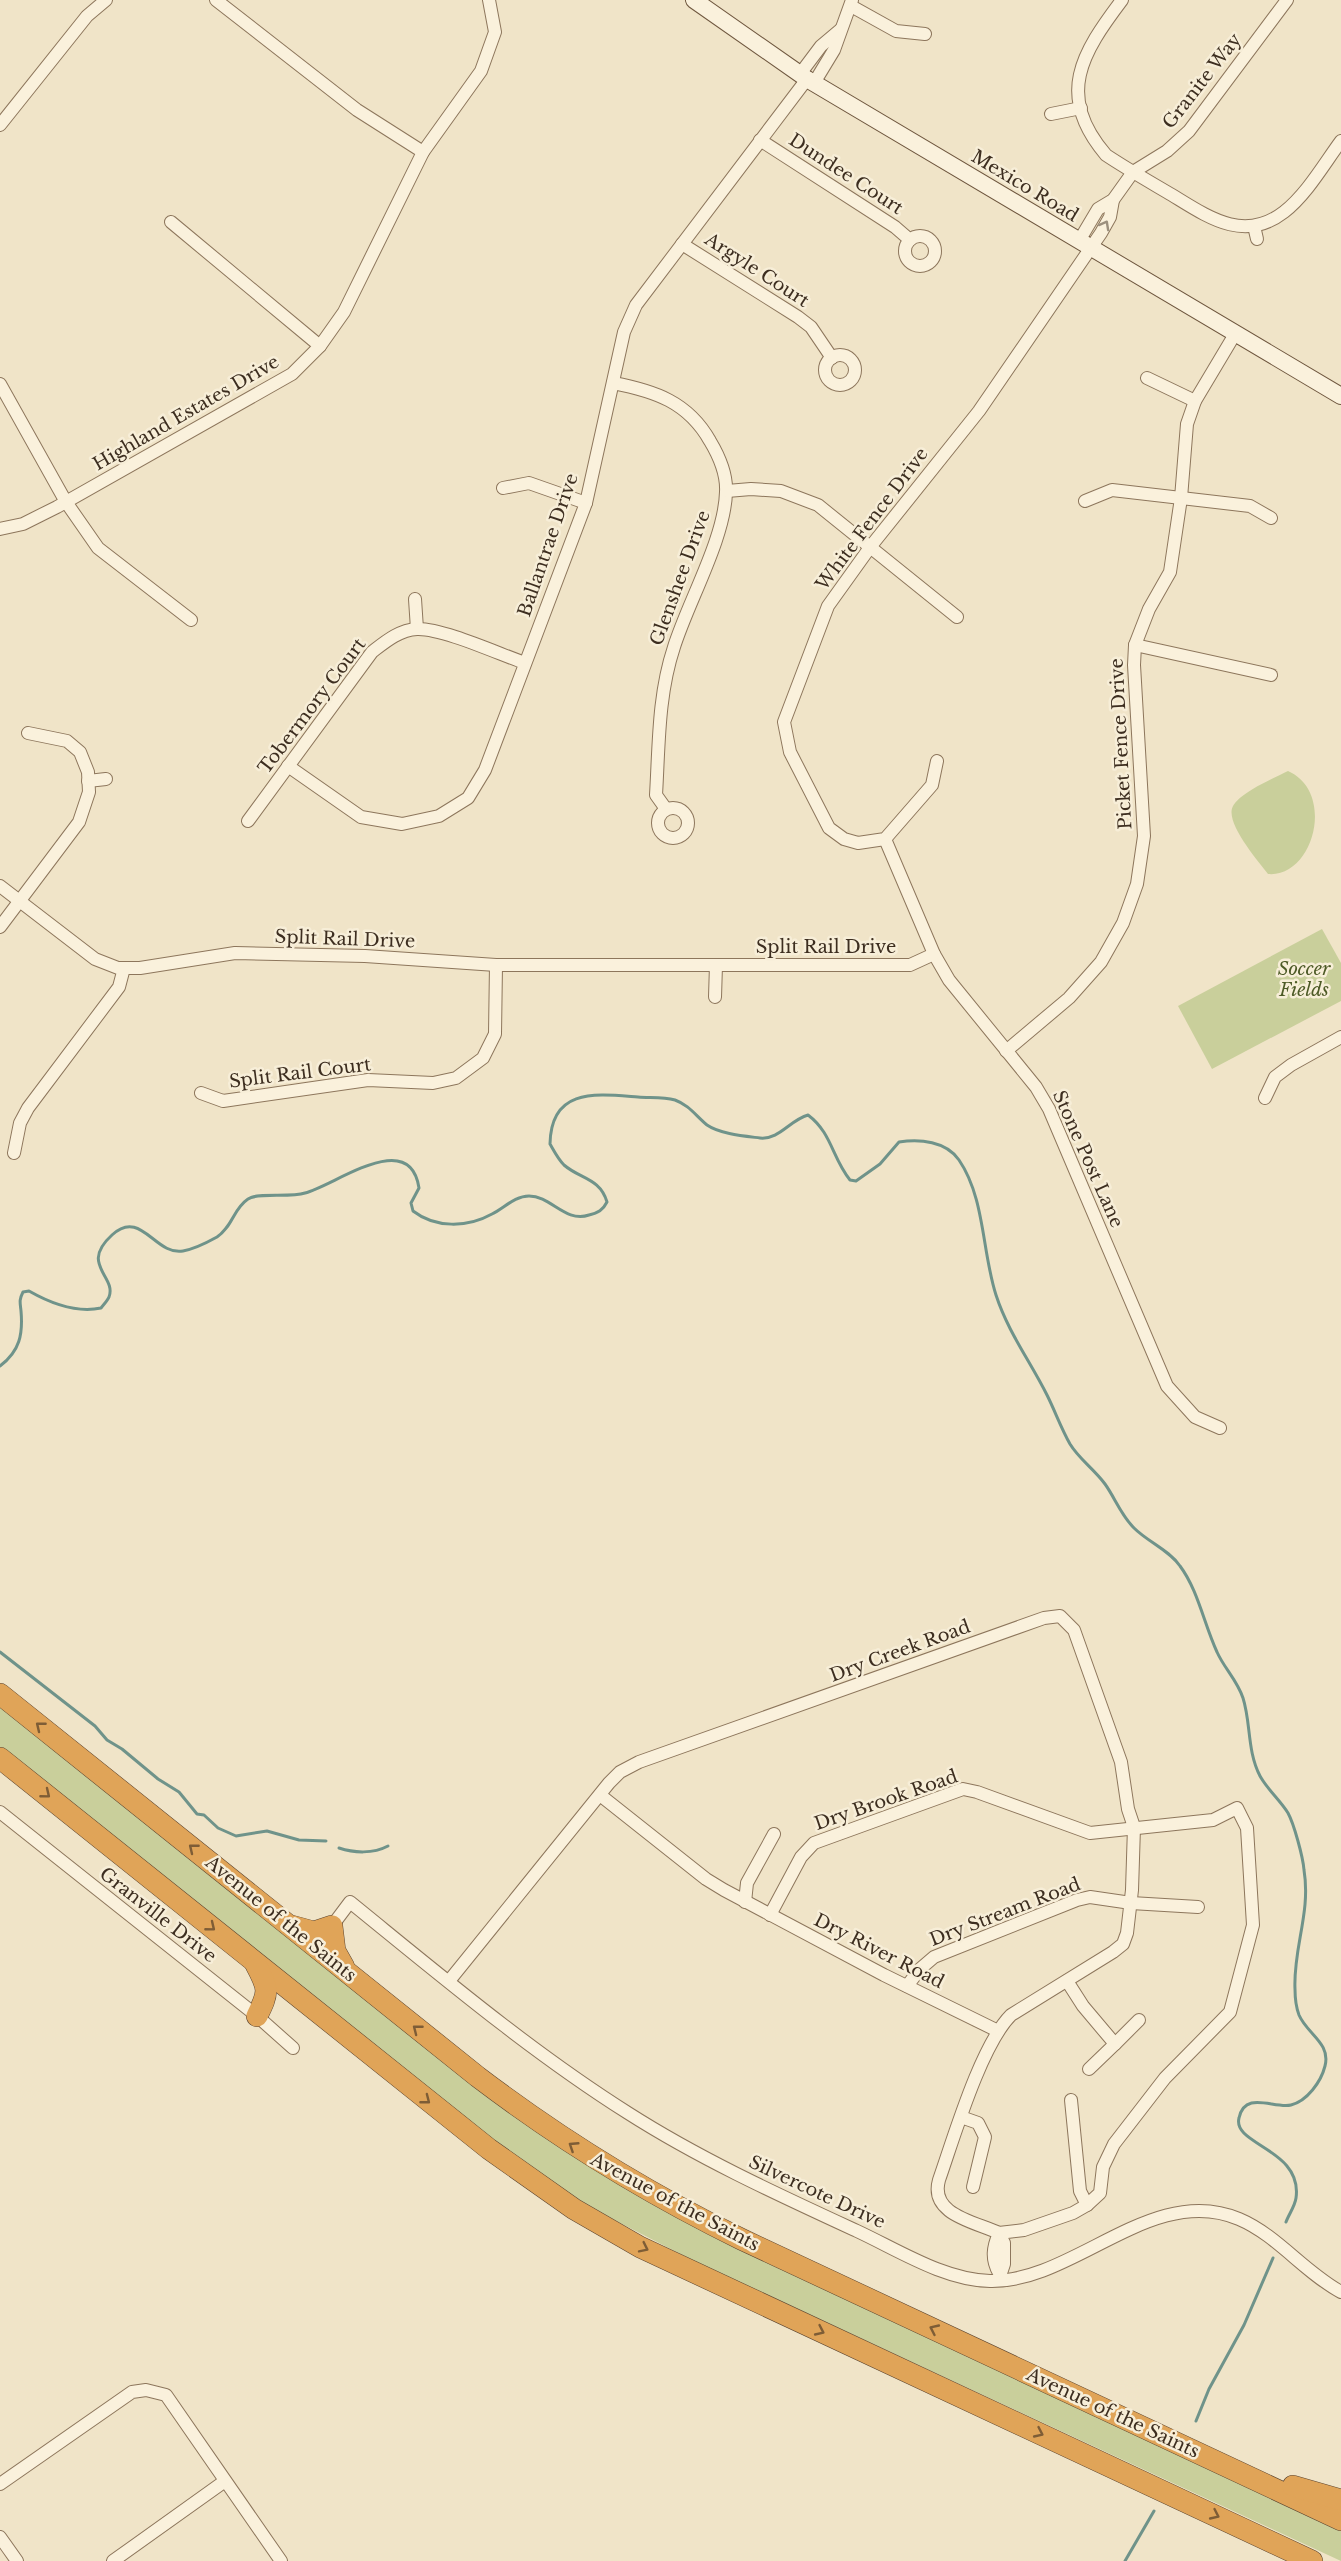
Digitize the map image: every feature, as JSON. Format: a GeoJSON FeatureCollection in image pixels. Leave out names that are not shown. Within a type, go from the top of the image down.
{"type":"FeatureCollection","features":[{"type":"Feature","properties":{"kind":"highway","name":"Avenue of the Saints"},"geometry":{"type":"LineString","coordinates":[[0,1694],[507,2099],[597,2161],[644,2189],[741,2239],[1341,2520]]}},
{"type":"Feature","properties":{"kind":"highway"},"geometry":{"type":"LineString","coordinates":[[0,1758],[532,2181],[602,2226],[640,2247],[1312,2561]]}},
{"type":"Feature","properties":{"kind":"highway"},"geometry":{"type":"LineString","coordinates":[[287,1924],[314,1932],[332,1926],[335,1952],[348,1973]]}},
{"type":"Feature","properties":{"kind":"highway"},"geometry":{"type":"LineString","coordinates":[[255,1962],[267,1987],[266,1998],[257,2016]]}},
{"type":"Feature","properties":{"kind":"highway"},"geometry":{"type":"LineString","coordinates":[[257,2016],[281,2003],[312,2008]]}},
{"type":"Feature","properties":{"kind":"highway"},"geometry":{"type":"LineString","coordinates":[[1233,2469],[1341,2500]]}},
{"type":"Feature","properties":{"kind":"street"},"geometry":{"type":"LineString","coordinates":[[0,125],[87,16],[106,0]]}},
{"type":"Feature","properties":{"kind":"street"},"geometry":{"type":"LineString","coordinates":[[216,0],[357,110],[423,152]]}},
{"type":"Feature","properties":{"kind":"street","name":"Highland Estates Drive"},"geometry":{"type":"LineString","coordinates":[[0,529],[23,524],[66,502],[292,374],[320,346],[344,312],[423,152],[481,71],[495,32],[489,0]]}},
{"type":"Feature","properties":{"kind":"street","name":"Mexico Road"},"geometry":{"type":"LineString","coordinates":[[694,0],[807,78],[1341,396]]}},
{"type":"Feature","properties":{"kind":"street"},"geometry":{"type":"LineString","coordinates":[[1122,0],[1095,36],[1086,54],[1078,84],[1081,108],[1097,144],[1106,155],[1215,221],[1234,226],[1254,226],[1266,223],[1284,212],[1297,199],[1341,141]]}},
{"type":"Feature","properties":{"kind":"street","name":"Granite Way"},"geometry":{"type":"LineString","coordinates":[[1085,244],[1098,209],[1113,200],[1133,172],[1167,151],[1189,131],[1287,0]]}},
{"type":"Feature","properties":{"kind":"street"},"geometry":{"type":"LineString","coordinates":[[852,3],[896,32],[926,34]]}},
{"type":"Feature","properties":{"kind":"street","name":"Ballantrae Drive"},"geometry":{"type":"LineString","coordinates":[[288,766],[361,817],[402,824],[439,816],[468,798],[484,770],[586,503],[624,332],[636,305],[807,78],[821,46],[841,30],[852,3]]}},
{"type":"Feature","properties":{"kind":"street"},"geometry":{"type":"LineString","coordinates":[[1052,114],[1081,108]]}},
{"type":"Feature","properties":{"kind":"street","name":"Dundee Court"},"geometry":{"type":"LineString","coordinates":[[760,140],[895,227],[910,240]]}},
{"type":"Feature","properties":{"kind":"street"},"geometry":{"type":"LineString","coordinates":[[171,222],[320,346]]}},
{"type":"Feature","properties":{"kind":"street"},"geometry":{"type":"LineString","coordinates":[[1254,226],[1257,239]]}},
{"type":"Feature","properties":{"kind":"street","name":"Argyle Court"},"geometry":{"type":"LineString","coordinates":[[682,244],[798,317],[811,327],[832,358]]}},
{"type":"Feature","properties":{"kind":"street","name":"White Fence Drive"},"geometry":{"type":"LineString","coordinates":[[885,838],[858,843],[844,839],[829,828],[790,752],[784,722],[828,606],[871,546],[979,411],[1085,244]]}},
{"type":"Feature","properties":{"kind":"street","name":"Picket Fence Drive"},"geometry":{"type":"LineString","coordinates":[[1006,1051],[1069,998],[1101,962],[1123,923],[1137,884],[1143,836],[1134,666],[1135,645],[1149,609],[1170,572],[1181,498],[1187,424],[1195,401],[1235,334]]}},
{"type":"Feature","properties":{"kind":"street"},"geometry":{"type":"LineString","coordinates":[[1147,378],[1195,401]]}},
{"type":"Feature","properties":{"kind":"street","name":"Glenshee Drive"},"geometry":{"type":"LineString","coordinates":[[613,383],[651,391],[679,405],[703,428],[720,459],[727,491],[721,522],[674,646],[662,689],[656,795],[666,809]]}},
{"type":"Feature","properties":{"kind":"street"},"geometry":{"type":"LineString","coordinates":[[0,384],[66,502],[98,548],[191,620]]}},
{"type":"Feature","properties":{"kind":"street"},"geometry":{"type":"LineString","coordinates":[[503,488],[529,483],[586,503]]}},
{"type":"Feature","properties":{"kind":"street"},"geometry":{"type":"LineString","coordinates":[[727,491],[752,489],[781,491],[818,505],[957,617]]}},
{"type":"Feature","properties":{"kind":"street"},"geometry":{"type":"LineString","coordinates":[[1085,501],[1112,490],[1250,506],[1271,518]]}},
{"type":"Feature","properties":{"kind":"street"},"geometry":{"type":"LineString","coordinates":[[415,599],[417,629]]}},
{"type":"Feature","properties":{"kind":"street","name":"Tobermory Court"},"geometry":{"type":"LineString","coordinates":[[248,821],[372,652],[390,637],[417,629],[436,631],[525,663]]}},
{"type":"Feature","properties":{"kind":"street"},"geometry":{"type":"LineString","coordinates":[[1135,645],[1271,675]]}},
{"type":"Feature","properties":{"kind":"street"},"geometry":{"type":"LineString","coordinates":[[0,927],[79,822],[89,792],[88,772],[80,752],[67,741],[28,733]]}},
{"type":"Feature","properties":{"kind":"street"},"geometry":{"type":"LineString","coordinates":[[885,838],[932,785],[937,761]]}},
{"type":"Feature","properties":{"kind":"street"},"geometry":{"type":"LineString","coordinates":[[88,781],[106,779]]}},
{"type":"Feature","properties":{"kind":"street","name":"Stone Post Lane"},"geometry":{"type":"LineString","coordinates":[[885,838],[934,954],[949,980],[1036,1087],[1049,1109],[1167,1386],[1195,1417],[1220,1428]]}},
{"type":"Feature","properties":{"kind":"street","name":"Split Rail Drive"},"geometry":{"type":"LineString","coordinates":[[0,886],[95,959],[118,968],[140,968],[235,953],[365,956],[496,966],[910,965],[934,954]]}},
{"type":"Feature","properties":{"kind":"street"},"geometry":{"type":"LineString","coordinates":[[715,997],[716,965]]}},
{"type":"Feature","properties":{"kind":"street","name":"Split Rail Court"},"geometry":{"type":"LineString","coordinates":[[201,1093],[223,1101],[368,1080],[433,1083],[456,1078],[483,1058],[495,1034],[496,966]]}},
{"type":"Feature","properties":{"kind":"street"},"geometry":{"type":"LineString","coordinates":[[14,1153],[20,1123],[28,1108],[119,987],[124,968]]}},
{"type":"Feature","properties":{"kind":"street"},"geometry":{"type":"LineString","coordinates":[[1265,1098],[1275,1077],[1291,1065],[1341,1037]]}},
{"type":"Feature","properties":{"kind":"street","name":"Dry Creek Road"},"geometry":{"type":"LineString","coordinates":[[449,1981],[620,1772],[639,1762],[1044,1618],[1060,1616],[1074,1630],[1121,1762],[1128,1809],[1134,1827],[1131,1903],[1127,1933],[1123,1944],[1011,2015],[998,2031],[962,2117],[937,2188],[939,2199],[954,2215],[999,2233]]}},
{"type":"Feature","properties":{"kind":"street","name":"Dry Brook Road"},"geometry":{"type":"LineString","coordinates":[[770,1915],[801,1857],[814,1843],[963,1790],[977,1792],[1090,1833],[1213,1820],[1237,1808],[1247,1828],[1253,1925],[1230,2012],[1165,2078],[1114,2144],[1103,2167],[1100,2193],[1087,2205]]}},
{"type":"Feature","properties":{"kind":"street","name":"Dry River Road"},"geometry":{"type":"LineString","coordinates":[[600,1795],[706,1879],[745,1902],[998,2031]]}},
{"type":"Feature","properties":{"kind":"street","name":"Granville Drive"},"geometry":{"type":"LineString","coordinates":[[0,1812],[257,2016],[293,2048]]}},
{"type":"Feature","properties":{"kind":"street"},"geometry":{"type":"LineString","coordinates":[[745,1902],[747,1883],[774,1834]]}},
{"type":"Feature","properties":{"kind":"street","name":"Dry Stream Road"},"geometry":{"type":"LineString","coordinates":[[907,1986],[920,1969],[934,1957],[1077,1900],[1090,1897],[1131,1903],[1198,1907]]}},
{"type":"Feature","properties":{"kind":"street","name":"Silvercote Drive"},"geometry":{"type":"LineString","coordinates":[[332,1926],[350,1902],[576,2078],[675,2141],[782,2196],[942,2271],[966,2277],[1029,2276],[1178,2211],[1201,2210],[1221,2213],[1257,2228],[1314,2274],[1341,2292]]}},
{"type":"Feature","properties":{"kind":"street"},"geometry":{"type":"LineString","coordinates":[[1067,1981],[1083,2006],[1114,2044]]}},
{"type":"Feature","properties":{"kind":"street"},"geometry":{"type":"LineString","coordinates":[[1089,2069],[1138,2020]]}},
{"type":"Feature","properties":{"kind":"street"},"geometry":{"type":"LineString","coordinates":[[999,2276],[1004,2264],[1004,2243],[999,2233],[1024,2230],[1073,2213],[1087,2205],[1080,2191],[1071,2100]]}},
{"type":"Feature","properties":{"kind":"street"},"geometry":{"type":"LineString","coordinates":[[962,2117],[978,2123],[985,2137],[973,2187]]}},
{"type":"Feature","properties":{"kind":"street"},"geometry":{"type":"LineString","coordinates":[[0,2484],[132,2392],[146,2390],[166,2394],[281,2561]]}},
{"type":"Feature","properties":{"kind":"street"},"geometry":{"type":"LineString","coordinates":[[113,2561],[225,2481]]}},
{"type":"Feature","properties":{"kind":"street"},"geometry":{"type":"LineString","coordinates":[[0,2536],[17,2561]]}},
{"type":"Feature","properties":{"kind":"green space"},"geometry":{"type":"Polygon","coordinates":[[[1288,771],[1303,782],[1312,797],[1315,814],[1313,832],[1307,849],[1297,863],[1284,872],[1268,874],[1237,831],[1233,822],[1233,806],[1258,786],[1288,771]]]}},
{"type":"Feature","properties":{"kind":"green space","name":"Soccer Fields"},"geometry":{"type":"Polygon","coordinates":[[[1322,929],[1341,963],[1341,1001],[1212,1069],[1178,1006],[1322,929]]]}},
{"type":"Feature","properties":{"kind":"green space"},"geometry":{"type":"Polygon","coordinates":[[[0,1702],[546,2136],[1341,2527],[1341,2561],[696,2262],[591,2208],[552,2183],[491,2138],[0,1749],[0,1702]]]}},
{"type":"Feature","properties":{"kind":"waterway"},"geometry":{"type":"LineString","coordinates":[[0,1366],[12,1354],[19,1342],[21,1335],[20,1301],[23,1292],[29,1291],[55,1303],[73,1308],[101,1308],[110,1290],[101,1269],[99,1254],[103,1245],[122,1228],[131,1227],[140,1230],[173,1251],[187,1250],[222,1233],[243,1203],[252,1197],[305,1193],[352,1172],[387,1161],[402,1162],[413,1170],[419,1188],[411,1203],[413,1211],[431,1221],[451,1224],[472,1222],[492,1214],[519,1198],[529,1196],[544,1200],[565,1213],[573,1215],[580,1216],[598,1212],[607,1202],[600,1188],[564,1165],[550,1144],[552,1125],[558,1112],[567,1103],[579,1098],[607,1095],[675,1100],[712,1128],[760,1138],[773,1136],[808,1115],[822,1130],[844,1172],[850,1180],[856,1181],[880,1164],[899,1142],[924,1141],[947,1149],[959,1160],[974,1191],[991,1278],[1001,1309],[1013,1334],[1074,1449],[1105,1484],[1129,1523],[1170,1555],[1186,1575],[1217,1652],[1243,1698],[1253,1757],[1260,1776],[1288,1813],[1295,1832],[1306,1886],[1295,1974],[1296,2002],[1303,2022],[1325,2051],[1325,2066],[1317,2084],[1297,2103],[1284,2106],[1254,2103],[1247,2105],[1239,2118],[1240,2127],[1246,2135],[1279,2158],[1289,2169],[1295,2182],[1296,2198],[1286,2222]]}},
{"type":"Feature","properties":{"kind":"waterway"},"geometry":{"type":"LineString","coordinates":[[0,1652],[95,1726],[107,1740],[179,1792],[197,1814],[204,1815],[218,1828],[236,1836],[267,1831],[299,1840],[326,1841]]}},
{"type":"Feature","properties":{"kind":"waterway"},"geometry":{"type":"LineString","coordinates":[[339,1848],[364,1852],[388,1846]]}},
{"type":"Feature","properties":{"kind":"waterway"},"geometry":{"type":"LineString","coordinates":[[1196,2421],[1209,2389],[1244,2325],[1273,2258]]}},
{"type":"Feature","properties":{"kind":"waterway"},"geometry":{"type":"LineString","coordinates":[[1125,2561],[1154,2511]]}}]}
